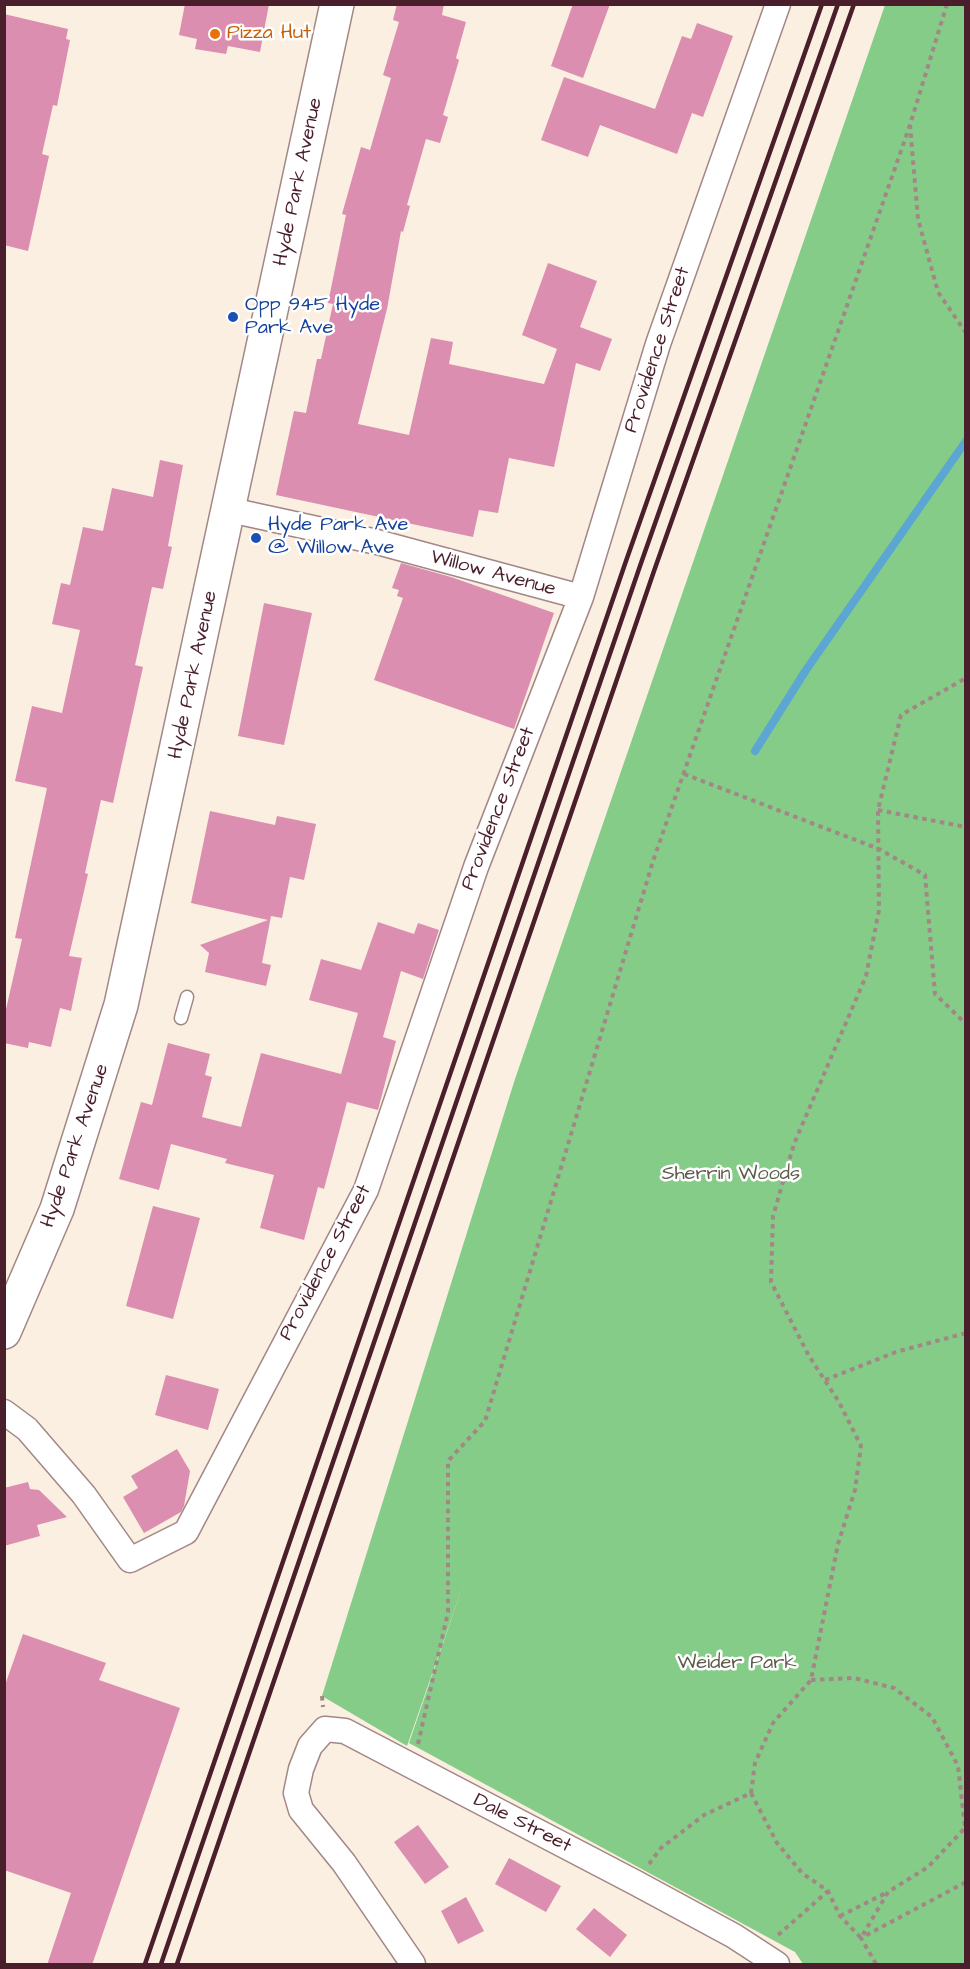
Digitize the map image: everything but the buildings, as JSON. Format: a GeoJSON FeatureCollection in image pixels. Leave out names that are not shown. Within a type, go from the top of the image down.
{"type":"FeatureCollection","features":[{"type":"Feature","properties":{"kind":"main road","name":"Hyde Park Avenue"},"geometry":{"type":"LineString","coordinates":[[4,1332],[57,1209],[121,1005],[230,510],[337,4]]}},
{"type":"Feature","properties":{"kind":"street","name":"Providence Street"},"geometry":{"type":"LineString","coordinates":[[4,1412],[27,1429],[84,1496],[130,1560],[186,1532],[366,1190],[476,867],[581,597],[658,344],[778,4]]}},
{"type":"Feature","properties":{"kind":"street","name":"Willow Avenue"},"geometry":{"type":"LineString","coordinates":[[230,510],[377,542],[581,597]]}},
{"type":"Feature","properties":{"kind":"street","name":"Dale Street"},"geometry":{"type":"LineString","coordinates":[[413,1965],[344,1863],[301,1810],[296,1793],[301,1770],[310,1746],[325,1729],[345,1731],[636,1883],[770,1959]]}},
{"type":"Feature","properties":{"kind":"lane"},"geometry":{"type":"LineString","coordinates":[[181,1018],[187,997]]}},
{"type":"Feature","properties":{"kind":"path"},"geometry":{"type":"LineString","coordinates":[[416,1750],[448,1612],[448,1461],[484,1421],[653,861],[910,126],[947,4]]}},
{"type":"Feature","properties":{"kind":"path"},"geometry":{"type":"LineString","coordinates":[[910,126],[918,219],[938,292],[966,333]]}},
{"type":"Feature","properties":{"kind":"path"},"geometry":{"type":"LineString","coordinates":[[876,1965],[861,1938],[840,1916],[828,1891],[802,1872],[777,1843],[751,1793],[754,1763],[773,1723],[811,1680],[838,1544],[855,1490],[861,1446],[839,1402],[809,1356],[771,1282],[773,1216],[794,1144],[866,976],[879,910],[879,810],[901,715],[966,678]]}},
{"type":"Feature","properties":{"kind":"path"},"geometry":{"type":"LineString","coordinates":[[684,774],[879,849],[925,875],[935,994],[966,1024]]}},
{"type":"Feature","properties":{"kind":"path"},"geometry":{"type":"LineString","coordinates":[[879,810],[966,827]]}},
{"type":"Feature","properties":{"kind":"path"},"geometry":{"type":"LineString","coordinates":[[825,1380],[896,1352],[966,1333]]}},
{"type":"Feature","properties":{"kind":"path"},"geometry":{"type":"LineString","coordinates":[[811,1680],[854,1678],[894,1689],[932,1717],[958,1766],[965,1828],[928,1867],[888,1892],[840,1916]]}},
{"type":"Feature","properties":{"kind":"path"},"geometry":{"type":"LineString","coordinates":[[644,1872],[661,1848],[704,1815],[751,1793]]}},
{"type":"Feature","properties":{"kind":"path"},"geometry":{"type":"LineString","coordinates":[[861,1938],[966,1882]]}},
{"type":"Feature","properties":{"kind":"path"},"geometry":{"type":"LineString","coordinates":[[770,1959],[778,1934],[828,1891]]}},
{"type":"Feature","properties":{"kind":"path"},"geometry":{"type":"LineString","coordinates":[[861,1938],[888,1892]]}},
{"type":"Feature","properties":{"kind":"green space","name":"Sherrin Woods"},"geometry":{"type":"Polygon","coordinates":[[[885,5],[966,5],[966,1964],[803,1964],[795,1952],[409,1743],[466,1576],[407,1746],[322,1696],[515,1079],[885,5]]]}},
{"type":"Feature","properties":{"kind":"waterway"},"geometry":{"type":"LineString","coordinates":[[755,751],[806,670],[966,441]]}},
{"type":"Feature","properties":{"kind":"railway"},"geometry":{"type":"LineString","coordinates":[[145,1964],[626,561],[822,4]]}},
{"type":"Feature","properties":{"kind":"railway"},"geometry":{"type":"LineString","coordinates":[[161,1964],[640,566],[838,4]]}},
{"type":"Feature","properties":{"kind":"railway"},"geometry":{"type":"LineString","coordinates":[[177,1964],[654,571],[854,4]]}},
{"type":"Feature","properties":{"kind":"place","name":"Pizza Hut"},"geometry":{"type":"Point","coordinates":[215,34]}},
{"type":"Feature","properties":{"kind":"place","name":"Opp 945 Hyde Park Ave"},"geometry":{"type":"Point","coordinates":[233,317]}},
{"type":"Feature","properties":{"kind":"place","name":"Hyde Park Ave @ Willow Ave"},"geometry":{"type":"Point","coordinates":[256,538]}},
{"type":"Feature","properties":{"kind":"park label","name":"Weider Park"},"geometry":{"type":"Point","coordinates":[737,1664]}}]}
